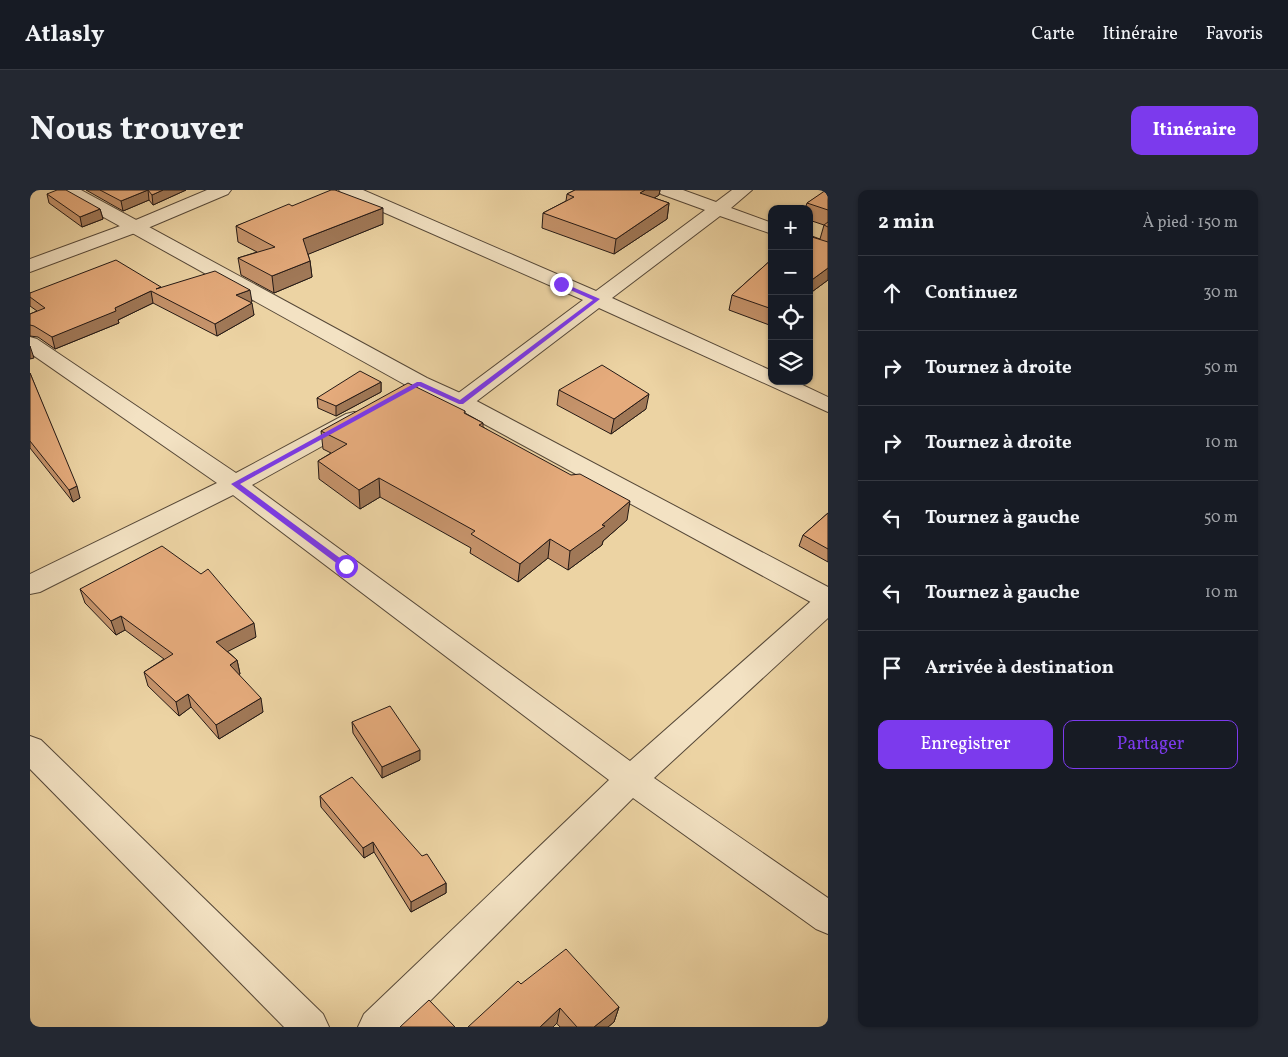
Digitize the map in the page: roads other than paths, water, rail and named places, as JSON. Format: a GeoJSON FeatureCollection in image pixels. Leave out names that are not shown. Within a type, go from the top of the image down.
{"type":"FeatureCollection","features":[{"type":"Feature","properties":{"kind":"street"},"geometry":{"type":"LineString","coordinates":[[68,190],[137,226],[419,384],[461,402],[828,601],[631,779],[377,1027]]}},
{"type":"Feature","properties":{"kind":"street"},"geometry":{"type":"LineString","coordinates":[[30,266],[137,226],[222,190]]}},
{"type":"Feature","properties":{"kind":"street"},"geometry":{"type":"LineString","coordinates":[[348,190],[597,299],[768,377]]}},
{"type":"Feature","properties":{"kind":"street"},"geometry":{"type":"LineString","coordinates":[[667,190],[768,228]]}},
{"type":"Feature","properties":{"kind":"street"},"geometry":{"type":"LineString","coordinates":[[461,402],[743,190]]}},
{"type":"Feature","properties":{"kind":"street"},"geometry":{"type":"LineString","coordinates":[[30,343],[234,484],[631,779],[828,918]]}},
{"type":"Feature","properties":{"kind":"street"},"geometry":{"type":"LineString","coordinates":[[30,585],[234,484],[419,384]]}},
{"type":"Feature","properties":{"kind":"street"},"geometry":{"type":"LineString","coordinates":[[785,385],[828,405]]}},
{"type":"Feature","properties":{"kind":"street"},"geometry":{"type":"LineString","coordinates":[[30,749],[310,1027]]}}]}
